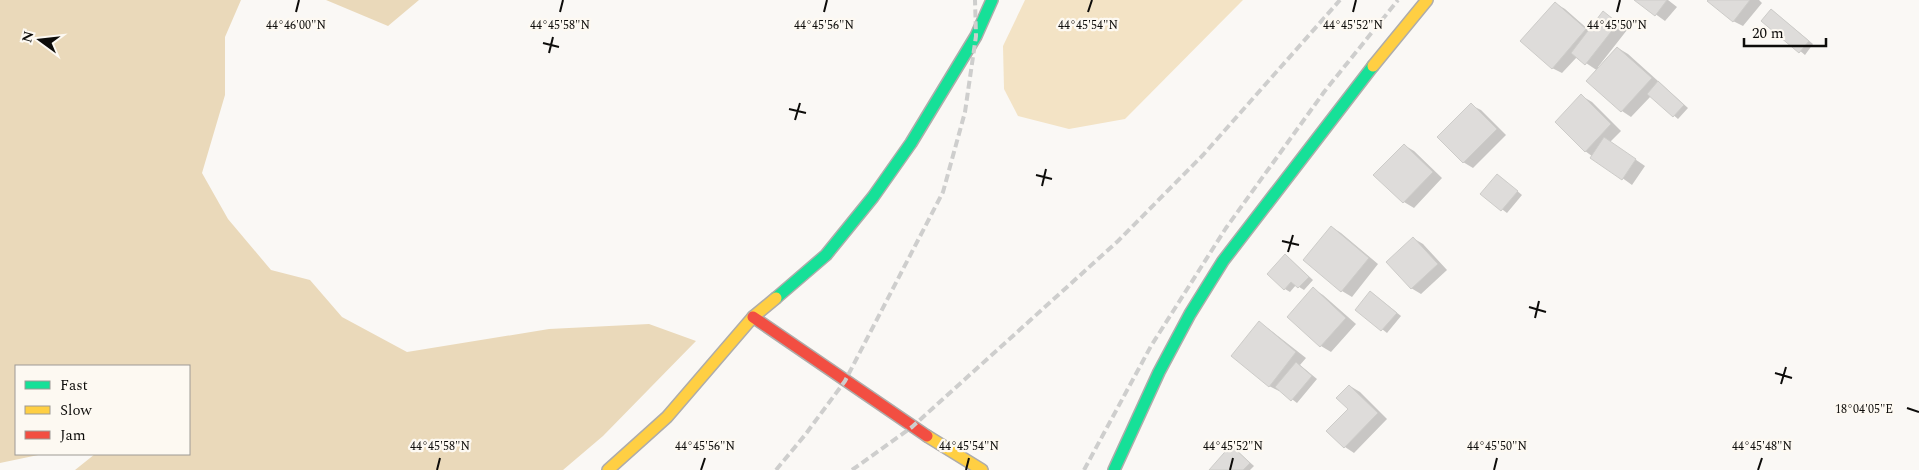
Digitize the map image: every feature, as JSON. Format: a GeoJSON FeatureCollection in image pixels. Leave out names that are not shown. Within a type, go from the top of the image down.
{"type":"FeatureCollection","features":[{"type":"Feature","properties":{"kind":"street"},"geometry":{"type":"LineString","coordinates":[[608,470],[667,417],[753,317],[826,255],[873,197],[910,143],[971,44],[992,0]]}},
{"type":"Feature","properties":{"kind":"street"},"geometry":{"type":"LineString","coordinates":[[1114,470],[1159,372],[1190,314],[1223,261],[1356,85],[1427,0]]}},
{"type":"Feature","properties":{"kind":"street"},"geometry":{"type":"LineString","coordinates":[[753,317],[912,427],[982,470]]}},
{"type":"Feature","properties":{"kind":"shaded area"},"geometry":{"type":"Polygon","coordinates":[[[0,0],[241,0],[225,37],[225,95],[202,173],[228,219],[271,270],[310,280],[342,317],[407,352],[549,329],[649,324],[696,341],[603,436],[563,470],[75,470],[94,455],[190,455],[190,365],[15,365],[15,455],[38,455],[0,463],[0,0]]]}},
{"type":"Feature","properties":{"kind":"shaded area"},"geometry":{"type":"Polygon","coordinates":[[[326,0],[419,0],[388,26],[326,0]]]}},
{"type":"Feature","properties":{"kind":"shaded area"},"geometry":{"type":"Polygon","coordinates":[[[1025,0],[1243,0],[1125,119],[1069,129],[1018,116],[1004,89],[1003,46],[1025,0]]]}},
{"type":"Feature","properties":{"kind":"building"},"geometry":{"type":"Polygon","coordinates":[[[1634,0],[1667,0],[1655,16],[1634,0]]]}},
{"type":"Feature","properties":{"kind":"building"},"geometry":{"type":"Polygon","coordinates":[[[1708,0],[1750,0],[1733,22],[1708,0]]]}},
{"type":"Feature","properties":{"kind":"building"},"geometry":{"type":"Polygon","coordinates":[[[1555,2],[1586,29],[1552,69],[1520,41],[1555,2]]]}},
{"type":"Feature","properties":{"kind":"building"},"geometry":{"type":"Polygon","coordinates":[[[1771,9],[1809,41],[1799,53],[1761,21],[1771,9]]]}},
{"type":"Feature","properties":{"kind":"building"},"geometry":{"type":"Polygon","coordinates":[[[1603,11],[1618,23],[1585,65],[1571,53],[1603,11]]]}},
{"type":"Feature","properties":{"kind":"building"},"geometry":{"type":"Polygon","coordinates":[[[1617,47],[1652,78],[1621,112],[1586,81],[1617,47]]]}},
{"type":"Feature","properties":{"kind":"building"},"geometry":{"type":"Polygon","coordinates":[[[1658,81],[1684,105],[1673,117],[1647,94],[1658,81]]]}},
{"type":"Feature","properties":{"kind":"building"},"geometry":{"type":"Polygon","coordinates":[[[1581,94],[1611,124],[1585,152],[1555,122],[1581,94]]]}},
{"type":"Feature","properties":{"kind":"building"},"geometry":{"type":"Polygon","coordinates":[[[1471,103],[1497,129],[1463,163],[1437,137],[1471,103]]]}},
{"type":"Feature","properties":{"kind":"building"},"geometry":{"type":"Polygon","coordinates":[[[1604,137],[1636,159],[1622,180],[1590,158],[1604,137]]]}},
{"type":"Feature","properties":{"kind":"building"},"geometry":{"type":"Polygon","coordinates":[[[1404,144],[1433,172],[1403,203],[1373,175],[1404,144]]]}},
{"type":"Feature","properties":{"kind":"building"},"geometry":{"type":"Polygon","coordinates":[[[1497,174],[1518,191],[1501,211],[1480,194],[1497,174]]]}},
{"type":"Feature","properties":{"kind":"building"},"geometry":{"type":"Polygon","coordinates":[[[1331,226],[1369,258],[1341,292],[1303,260],[1331,226]]]}},
{"type":"Feature","properties":{"kind":"building"},"geometry":{"type":"Polygon","coordinates":[[[1413,237],[1438,264],[1411,289],[1386,262],[1413,237]]]}},
{"type":"Feature","properties":{"kind":"building"},"geometry":{"type":"Polygon","coordinates":[[[1285,254],[1309,277],[1298,288],[1291,282],[1284,290],[1267,274],[1285,254]]]}},
{"type":"Feature","properties":{"kind":"building"},"geometry":{"type":"Polygon","coordinates":[[[1313,287],[1346,318],[1320,347],[1287,317],[1313,287]]]}},
{"type":"Feature","properties":{"kind":"building"},"geometry":{"type":"Polygon","coordinates":[[[1370,291],[1397,313],[1381,331],[1355,310],[1370,291]]]}},
{"type":"Feature","properties":{"kind":"building"},"geometry":{"type":"Polygon","coordinates":[[[1259,321],[1296,352],[1269,387],[1231,356],[1259,321]]]}},
{"type":"Feature","properties":{"kind":"building"},"geometry":{"type":"Polygon","coordinates":[[[1296,362],[1312,376],[1291,401],[1275,387],[1296,362]]]}},
{"type":"Feature","properties":{"kind":"building"},"geometry":{"type":"Polygon","coordinates":[[[1349,385],[1378,413],[1344,448],[1326,431],[1348,409],[1336,398],[1349,385]]]}},
{"type":"Feature","properties":{"kind":"building"},"geometry":{"type":"Polygon","coordinates":[[[1231,445],[1250,463],[1243,470],[1209,470],[1231,445]]]}},
{"type":"Feature","properties":{"kind":"railway"},"geometry":{"type":"LineString","coordinates":[[776,470],[845,381],[943,192],[965,112],[976,36],[975,0]]}},
{"type":"Feature","properties":{"kind":"railway"},"geometry":{"type":"LineString","coordinates":[[852,470],[912,427],[1118,241],[1203,155],[1340,0]]}},
{"type":"Feature","properties":{"kind":"railway"},"geometry":{"type":"LineString","coordinates":[[1084,470],[1151,346],[1226,228],[1324,92],[1398,0]]}},
{"type":"Feature","properties":{"kind":"traffic: fast"},"geometry":{"type":"LineString","coordinates":[[776,298],[826,255],[873,197],[911,143],[976,36],[992,0]]}},
{"type":"Feature","properties":{"kind":"traffic: fast"},"geometry":{"type":"LineString","coordinates":[[1114,470],[1159,372],[1190,314],[1223,261],[1373,66]]}},
{"type":"Feature","properties":{"kind":"traffic: slow"},"geometry":{"type":"LineString","coordinates":[[1373,66],[1427,0]]}},
{"type":"Feature","properties":{"kind":"traffic: slow"},"geometry":{"type":"LineString","coordinates":[[608,470],[667,417],[753,317],[776,298]]}},
{"type":"Feature","properties":{"kind":"traffic: slow"},"geometry":{"type":"LineString","coordinates":[[927,436],[982,470]]}},
{"type":"Feature","properties":{"kind":"traffic: jam"},"geometry":{"type":"LineString","coordinates":[[753,317],[927,436]]}}]}
